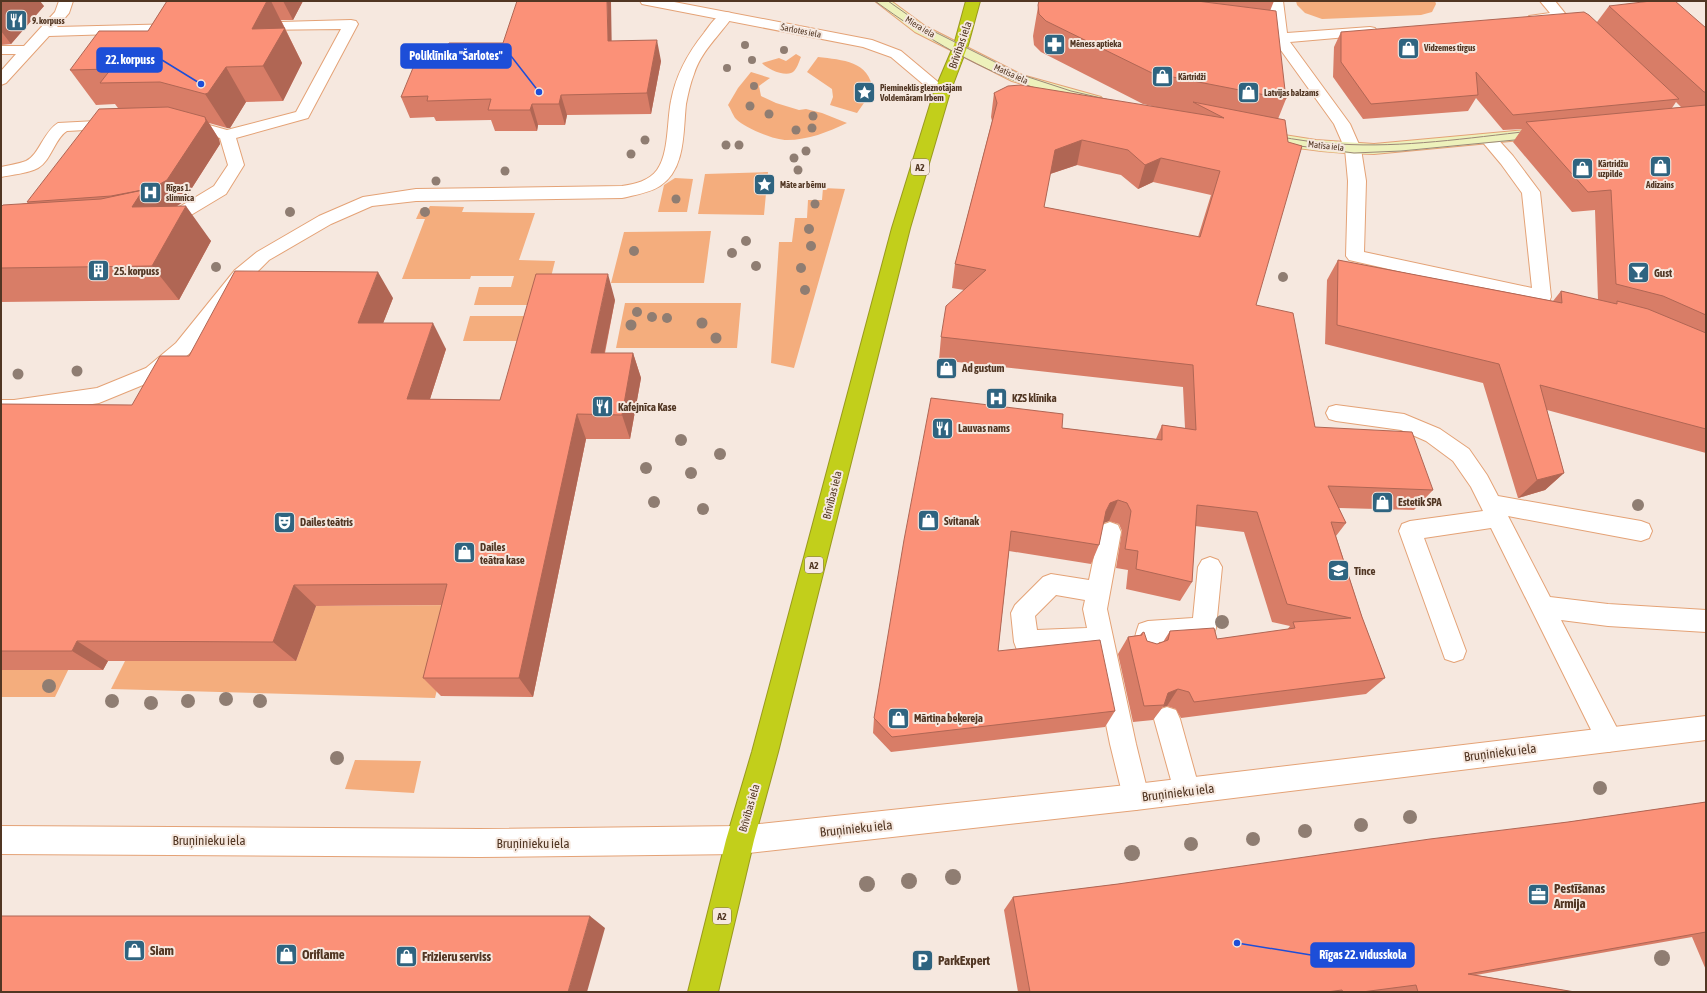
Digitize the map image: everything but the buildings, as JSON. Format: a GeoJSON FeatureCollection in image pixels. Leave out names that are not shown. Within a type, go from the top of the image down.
{"type":"FeatureCollection","features":[{"type":"Feature","properties":{"kind":"highway","name":"Brīvības iela"},"geometry":{"type":"LineString","coordinates":[[703,992],[740,840],[766,752],[901,228],[942,92],[960,49],[973,1]]}},
{"type":"Feature","properties":{"kind":"street"},"geometry":{"type":"LineString","coordinates":[[1,80],[62,13],[66,1]]}},
{"type":"Feature","properties":{"kind":"street","name":"Šarlotes iela"},"geometry":{"type":"LineString","coordinates":[[647,1],[867,43],[896,54],[942,92]]}},
{"type":"Feature","properties":{"kind":"street"},"geometry":{"type":"LineString","coordinates":[[709,13],[720,1]]}},
{"type":"Feature","properties":{"kind":"street","name":"Miera iela"},"geometry":{"type":"LineString","coordinates":[[882,1],[920,29],[960,49]]}},
{"type":"Feature","properties":{"kind":"street"},"geometry":{"type":"LineString","coordinates":[[1276,1],[1280,38],[1342,124],[1353,149],[1357,181],[1355,256],[1549,299],[1531,192],[1507,160],[1488,139]]}},
{"type":"Feature","properties":{"kind":"street"},"geometry":{"type":"LineString","coordinates":[[1522,20],[1567,19],[1548,1]]}},
{"type":"Feature","properties":{"kind":"street"},"geometry":{"type":"LineString","coordinates":[[1,408],[14,408],[99,395],[153,373],[183,348],[242,275],[263,256],[325,220],[370,201],[416,195],[622,192],[638,190],[653,184],[662,176],[670,162],[678,106],[687,72],[704,44],[726,16]]}},
{"type":"Feature","properties":{"kind":"street"},"geometry":{"type":"LineString","coordinates":[[167,123],[183,123],[226,135],[302,115],[351,24],[242,26]]}},
{"type":"Feature","properties":{"kind":"street"},"geometry":{"type":"LineString","coordinates":[[44,32],[195,28]]}},
{"type":"Feature","properties":{"kind":"street"},"geometry":{"type":"LineString","coordinates":[[1249,34],[1280,38],[1381,31]]}},
{"type":"Feature","properties":{"kind":"street","name":"Matīsa iela"},"geometry":{"type":"LineString","coordinates":[[960,49],[1023,80],[1108,103]]}},
{"type":"Feature","properties":{"kind":"street"},"geometry":{"type":"LineString","coordinates":[[1,50],[29,50]]}},
{"type":"Feature","properties":{"kind":"street"},"geometry":{"type":"LineString","coordinates":[[1,172],[33,164],[47,148],[57,130],[64,126],[135,124]]}},
{"type":"Feature","properties":{"kind":"street","name":"Matīsa iela"},"geometry":{"type":"LineString","coordinates":[[1245,133],[1313,145],[1353,149],[1400,147],[1558,132]]}},
{"type":"Feature","properties":{"kind":"street"},"geometry":{"type":"LineString","coordinates":[[144,223],[176,217],[220,190],[236,165],[226,135]]}},
{"type":"Feature","properties":{"kind":"street"},"geometry":{"type":"LineString","coordinates":[[1336,413],[1404,422],[1433,435],[1460,455],[1479,481],[1609,738]]}},
{"type":"Feature","properties":{"kind":"street"},"geometry":{"type":"LineString","coordinates":[[1454,651],[1410,531],[1494,511],[1641,531]]}},
{"type":"Feature","properties":{"kind":"street"},"geometry":{"type":"LineString","coordinates":[[1110,532],[1095,609],[1123,744],[1136,797]]}},
{"type":"Feature","properties":{"kind":"street"},"geometry":{"type":"LineString","coordinates":[[1146,649],[1148,632],[1204,628],[1210,567]]}},
{"type":"Feature","properties":{"kind":"street"},"geometry":{"type":"LineString","coordinates":[[1098,592],[1051,584],[1023,613],[1026,642],[1101,638]]}},
{"type":"Feature","properties":{"kind":"street"},"geometry":{"type":"LineString","coordinates":[[1543,606],[1608,615],[1706,621]]}},
{"type":"Feature","properties":{"kind":"street"},"geometry":{"type":"LineString","coordinates":[[1167,720],[1186,791]]}},
{"type":"Feature","properties":{"kind":"street","name":"Bruņinieku iela"},"geometry":{"type":"LineString","coordinates":[[1,840],[479,843],[740,840],[1136,797],[1609,738],[1706,728]]}},
{"type":"Feature","properties":{"kind":"shaded area"},"geometry":{"type":"Polygon","coordinates":[[[1296,1],[1435,1],[1436,4],[1432,12],[1421,15],[1322,19],[1305,13],[1297,5],[1296,1]]]}},
{"type":"Feature","properties":{"kind":"shaded area"},"geometry":{"type":"Polygon","coordinates":[[[796,54],[801,57],[793,72],[788,74],[775,71],[762,63],[779,58],[786,61],[796,54]]]}},
{"type":"Feature","properties":{"kind":"shaded area"},"geometry":{"type":"Polygon","coordinates":[[[818,57],[837,59],[853,64],[866,73],[871,80],[873,90],[857,113],[830,105],[833,97],[832,89],[807,72],[818,57]]]}},
{"type":"Feature","properties":{"kind":"shaded area"},"geometry":{"type":"Polygon","coordinates":[[[751,72],[770,78],[759,86],[761,96],[776,103],[799,110],[806,109],[822,113],[847,123],[818,135],[795,140],[768,136],[753,130],[736,119],[728,105],[738,88],[751,72]]]}},
{"type":"Feature","properties":{"kind":"shaded area"},"geometry":{"type":"Polygon","coordinates":[[[768,172],[764,215],[698,214],[705,174],[768,172]]]}},
{"type":"Feature","properties":{"kind":"shaded area"},"geometry":{"type":"Polygon","coordinates":[[[675,178],[693,179],[687,212],[658,212],[664,185],[675,178]]]}},
{"type":"Feature","properties":{"kind":"shaded area"},"geometry":{"type":"Polygon","coordinates":[[[823,188],[845,189],[794,368],[771,363],[779,242],[792,242],[795,218],[807,218],[808,200],[822,200],[823,188]]]}},
{"type":"Feature","properties":{"kind":"shaded area"},"geometry":{"type":"Polygon","coordinates":[[[430,206],[464,207],[462,212],[535,213],[519,260],[555,261],[544,305],[474,305],[479,287],[511,287],[514,276],[471,276],[470,279],[402,279],[425,219],[416,219],[421,208],[428,209],[430,206]]]}},
{"type":"Feature","properties":{"kind":"shaded area"},"geometry":{"type":"Polygon","coordinates":[[[711,231],[704,283],[611,283],[624,232],[711,231]]]}},
{"type":"Feature","properties":{"kind":"shaded area"},"geometry":{"type":"Polygon","coordinates":[[[625,303],[741,303],[737,348],[616,348],[625,303]]]}},
{"type":"Feature","properties":{"kind":"shaded area"},"geometry":{"type":"Polygon","coordinates":[[[470,316],[541,316],[521,341],[463,341],[470,316]]]}},
{"type":"Feature","properties":{"kind":"shaded area"},"geometry":{"type":"Polygon","coordinates":[[[458,605],[435,698],[111,689],[125,661],[296,661],[316,606],[458,605]]]}},
{"type":"Feature","properties":{"kind":"shaded area"},"geometry":{"type":"Polygon","coordinates":[[[73,660],[55,697],[1,697],[1,670],[73,660]]]}},
{"type":"Feature","properties":{"kind":"shaded area"},"geometry":{"type":"Polygon","coordinates":[[[355,760],[421,761],[414,793],[345,789],[355,760]]]}},
{"type":"Feature","properties":{"kind":"tram line"},"geometry":{"type":"LineString","coordinates":[[875,1],[914,28],[955,53],[998,74],[1042,90]]}},
{"type":"Feature","properties":{"kind":"tram line"},"geometry":{"type":"LineString","coordinates":[[888,1],[925,27],[1019,74],[1071,91],[1114,101]]}},
{"type":"Feature","properties":{"kind":"tram line"},"geometry":{"type":"LineString","coordinates":[[1276,136],[1331,144],[1387,145],[1435,142],[1531,131]]}},
{"type":"Feature","properties":{"kind":"tram line"},"geometry":{"type":"LineString","coordinates":[[1292,145],[1354,153],[1401,151],[1525,139]]}},
{"type":"Feature","properties":{"kind":"place","name":"9. korpuss"},"geometry":{"type":"Point","coordinates":[17,21]}},
{"type":"Feature","properties":{"kind":"place","name":"Mēness aptieka"},"geometry":{"type":"Point","coordinates":[1055,44]}},
{"type":"Feature","properties":{"kind":"place","name":"Vidzemes tirgus"},"geometry":{"type":"Point","coordinates":[1409,48]}},
{"type":"Feature","properties":{"kind":"place","name":"Kārtridži"},"geometry":{"type":"Point","coordinates":[1163,77]}},
{"type":"Feature","properties":{"kind":"place","name":"22. korpuss"},"geometry":{"type":"Point","coordinates":[201,84]}},
{"type":"Feature","properties":{"kind":"place","name":"Poliklīnika \"Šarlotes\""},"geometry":{"type":"Point","coordinates":[539,92]}},
{"type":"Feature","properties":{"kind":"place","name":"Piemineklis gleznotājam Voldemāram Irbem"},"geometry":{"type":"Point","coordinates":[864,93]}},
{"type":"Feature","properties":{"kind":"place","name":"Latvijas balzams"},"geometry":{"type":"Point","coordinates":[1249,93]}},
{"type":"Feature","properties":{"kind":"place","name":"Adizains"},"geometry":{"type":"Point","coordinates":[1660,166]}},
{"type":"Feature","properties":{"kind":"place","name":"Kārtridžu uzpilde"},"geometry":{"type":"Point","coordinates":[1582,169]}},
{"type":"Feature","properties":{"kind":"place","name":"Māte ar bērnu"},"geometry":{"type":"Point","coordinates":[765,185]}},
{"type":"Feature","properties":{"kind":"place","name":"Rīgas 1. slimnīca"},"geometry":{"type":"Point","coordinates":[151,193]}},
{"type":"Feature","properties":{"kind":"place","name":"25. korpuss"},"geometry":{"type":"Point","coordinates":[98,271]}},
{"type":"Feature","properties":{"kind":"place","name":"Gust"},"geometry":{"type":"Point","coordinates":[1638,273]}},
{"type":"Feature","properties":{"kind":"place","name":"Ad gustum"},"geometry":{"type":"Point","coordinates":[947,368]}},
{"type":"Feature","properties":{"kind":"place","name":"KZS klīnika"},"geometry":{"type":"Point","coordinates":[997,398]}},
{"type":"Feature","properties":{"kind":"place","name":"Kafejnīca Kase"},"geometry":{"type":"Point","coordinates":[602,407]}},
{"type":"Feature","properties":{"kind":"place","name":"Lauvas nams"},"geometry":{"type":"Point","coordinates":[943,428]}},
{"type":"Feature","properties":{"kind":"place","name":"Estetik SPA"},"geometry":{"type":"Point","coordinates":[1382,502]}},
{"type":"Feature","properties":{"kind":"place","name":"Svitanak"},"geometry":{"type":"Point","coordinates":[929,521]}},
{"type":"Feature","properties":{"kind":"place","name":"Dailes teātris"},"geometry":{"type":"Point","coordinates":[285,522]}},
{"type":"Feature","properties":{"kind":"place","name":"Dailes teātra kase"},"geometry":{"type":"Point","coordinates":[465,553]}},
{"type":"Feature","properties":{"kind":"place","name":"Tince"},"geometry":{"type":"Point","coordinates":[1339,571]}},
{"type":"Feature","properties":{"kind":"place","name":"Mārtiņa beķereja"},"geometry":{"type":"Point","coordinates":[899,718]}},
{"type":"Feature","properties":{"kind":"place","name":"Pestīšanas Armija"},"geometry":{"type":"Point","coordinates":[1538,895]}},
{"type":"Feature","properties":{"kind":"place","name":"Rīgas 22. vidusskola"},"geometry":{"type":"Point","coordinates":[1237,943]}},
{"type":"Feature","properties":{"kind":"place","name":"Siam"},"geometry":{"type":"Point","coordinates":[135,950]}},
{"type":"Feature","properties":{"kind":"place","name":"Oriflame"},"geometry":{"type":"Point","coordinates":[287,954]}},
{"type":"Feature","properties":{"kind":"place","name":"Frizieru serviss"},"geometry":{"type":"Point","coordinates":[407,956]}},
{"type":"Feature","properties":{"kind":"place","name":"ParkExpert"},"geometry":{"type":"Point","coordinates":[923,960]}}]}
